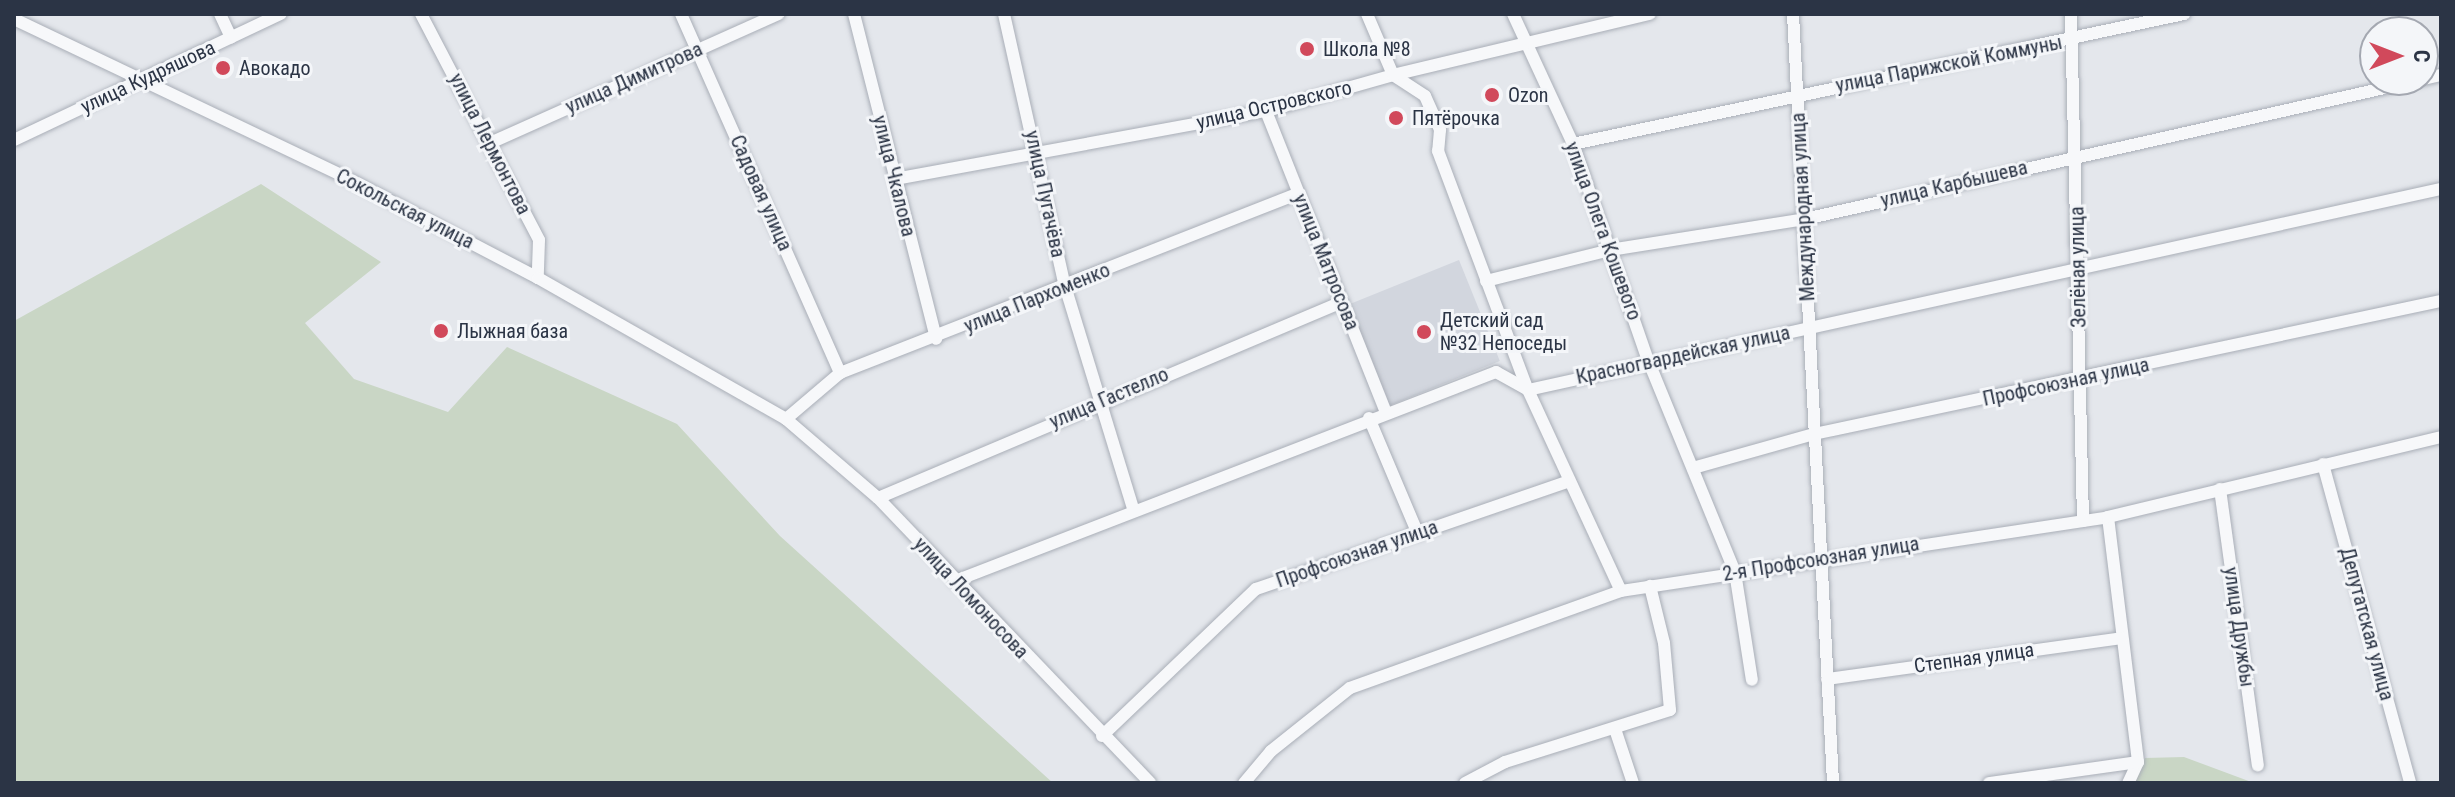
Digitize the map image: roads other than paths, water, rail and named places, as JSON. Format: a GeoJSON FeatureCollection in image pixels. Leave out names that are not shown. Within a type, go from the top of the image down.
{"type":"FeatureCollection","features":[{"type":"Feature","properties":{"kind":"street"},"geometry":{"type":"LineString","coordinates":[[220,14],[231,38]]}},
{"type":"Feature","properties":{"kind":"street","name":"улица Кудряшова"},"geometry":{"type":"LineString","coordinates":[[14,140],[281,14]]}},
{"type":"Feature","properties":{"kind":"street","name":"улица Лермонтова"},"geometry":{"type":"LineString","coordinates":[[421,14],[539,240],[538,278]]}},
{"type":"Feature","properties":{"kind":"street","name":"Садовая улица"},"geometry":{"type":"LineString","coordinates":[[681,14],[840,373]]}},
{"type":"Feature","properties":{"kind":"street","name":"улица Димитрова"},"geometry":{"type":"LineString","coordinates":[[490,143],[779,14]]}},
{"type":"Feature","properties":{"kind":"street","name":"улица Чкалова"},"geometry":{"type":"LineString","coordinates":[[854,14],[936,339]]}},
{"type":"Feature","properties":{"kind":"street","name":"улица Пугачёва"},"geometry":{"type":"LineString","coordinates":[[1004,14],[1065,286],[1097,402],[1133,509]]}},
{"type":"Feature","properties":{"kind":"street"},"geometry":{"type":"LineString","coordinates":[[1367,14],[1393,75],[1425,96],[1440,130],[1438,151],[1528,390],[1621,591]]}},
{"type":"Feature","properties":{"kind":"street","name":"улица Олега Кошевого"},"geometry":{"type":"LineString","coordinates":[[1513,14],[1525,46],[1573,144],[1648,360],[1735,572],[1752,680]]}},
{"type":"Feature","properties":{"kind":"street","name":"улица Островского"},"geometry":{"type":"LineString","coordinates":[[895,179],[1266,111],[1393,75],[1650,14]]}},
{"type":"Feature","properties":{"kind":"street","name":"Международная улица"},"geometry":{"type":"LineString","coordinates":[[1793,14],[1833,783]]}},
{"type":"Feature","properties":{"kind":"street","name":"Зелёная улица"},"geometry":{"type":"LineString","coordinates":[[2071,14],[2077,155],[2083,521]]}},
{"type":"Feature","properties":{"kind":"street","name":"улица Парижской Коммуны"},"geometry":{"type":"LineString","coordinates":[[1573,144],[2184,14]]}},
{"type":"Feature","properties":{"kind":"street","name":"Сокольская улица"},"geometry":{"type":"LineString","coordinates":[[14,19],[144,79],[538,278],[786,419]]}},
{"type":"Feature","properties":{"kind":"street","name":"улица Карбышева"},"geometry":{"type":"LineString","coordinates":[[1486,281],[1610,250],[1805,219],[2077,155],[2359,94]]}},
{"type":"Feature","properties":{"kind":"street","name":"улица Матросова"},"geometry":{"type":"LineString","coordinates":[[1266,111],[1386,412]]}},
{"type":"Feature","properties":{"kind":"street","name":"Красногвардейская улица"},"geometry":{"type":"LineString","coordinates":[[1528,390],[1648,360],[1810,328],[2441,189]]}},
{"type":"Feature","properties":{"kind":"street","name":"улица Пархоменко"},"geometry":{"type":"LineString","coordinates":[[786,419],[840,373],[936,339],[1299,193]]}},
{"type":"Feature","properties":{"kind":"street","name":"Профсоюзная улица"},"geometry":{"type":"LineString","coordinates":[[1693,468],[1814,434],[2441,301]]}},
{"type":"Feature","properties":{"kind":"street","name":"улица Гастелло"},"geometry":{"type":"LineString","coordinates":[[878,498],[1097,402],[1342,302]]}},
{"type":"Feature","properties":{"kind":"street"},"geometry":{"type":"LineString","coordinates":[[955,581],[1133,509],[1496,372],[1528,390]]}},
{"type":"Feature","properties":{"kind":"street"},"geometry":{"type":"LineString","coordinates":[[1369,418],[1418,534]]}},
{"type":"Feature","properties":{"kind":"street","name":"улица Ломоносова"},"geometry":{"type":"LineString","coordinates":[[786,419],[878,498],[1150,783]]}},
{"type":"Feature","properties":{"kind":"street","name":"2-я Профсоюзная улица"},"geometry":{"type":"LineString","coordinates":[[1244,783],[1271,751],[1350,688],[1621,591],[1820,558],[2108,517],[2441,437]]}},
{"type":"Feature","properties":{"kind":"street","name":"Депутатская улица"},"geometry":{"type":"LineString","coordinates":[[2323,464],[2410,783]]}},
{"type":"Feature","properties":{"kind":"street","name":"Профсоюзная улица"},"geometry":{"type":"LineString","coordinates":[[1102,736],[1256,589],[1569,481]]}},
{"type":"Feature","properties":{"kind":"street","name":"улица Дружбы"},"geometry":{"type":"LineString","coordinates":[[2220,489],[2258,765]]}},
{"type":"Feature","properties":{"kind":"street"},"geometry":{"type":"LineString","coordinates":[[2108,517],[2138,762],[2128,783]]}},
{"type":"Feature","properties":{"kind":"street"},"geometry":{"type":"LineString","coordinates":[[1465,783],[1505,762],[1670,710],[1664,643],[1650,586]]}},
{"type":"Feature","properties":{"kind":"street","name":"Степная улица"},"geometry":{"type":"LineString","coordinates":[[1827,679],[2121,638]]}},
{"type":"Feature","properties":{"kind":"street"},"geometry":{"type":"LineString","coordinates":[[1615,729],[1633,783]]}},
{"type":"Feature","properties":{"kind":"street"},"geometry":{"type":"LineString","coordinates":[[1989,783],[2138,762]]}},
{"type":"Feature","properties":{"kind":"place","name":"Школа №8"},"geometry":{"type":"Point","coordinates":[1307,49]}},
{"type":"Feature","properties":{"kind":"place","name":"Авокадо"},"geometry":{"type":"Point","coordinates":[223,68]}},
{"type":"Feature","properties":{"kind":"place","name":"Ozon"},"geometry":{"type":"Point","coordinates":[1492,95]}},
{"type":"Feature","properties":{"kind":"place","name":"Пятёрочка"},"geometry":{"type":"Point","coordinates":[1396,118]}},
{"type":"Feature","properties":{"kind":"place","name":"Лыжная база"},"geometry":{"type":"Point","coordinates":[441,331]}},
{"type":"Feature","properties":{"kind":"place","name":"Детский сад №32 Непоседы"},"geometry":{"type":"Point","coordinates":[1424,332]}}]}
